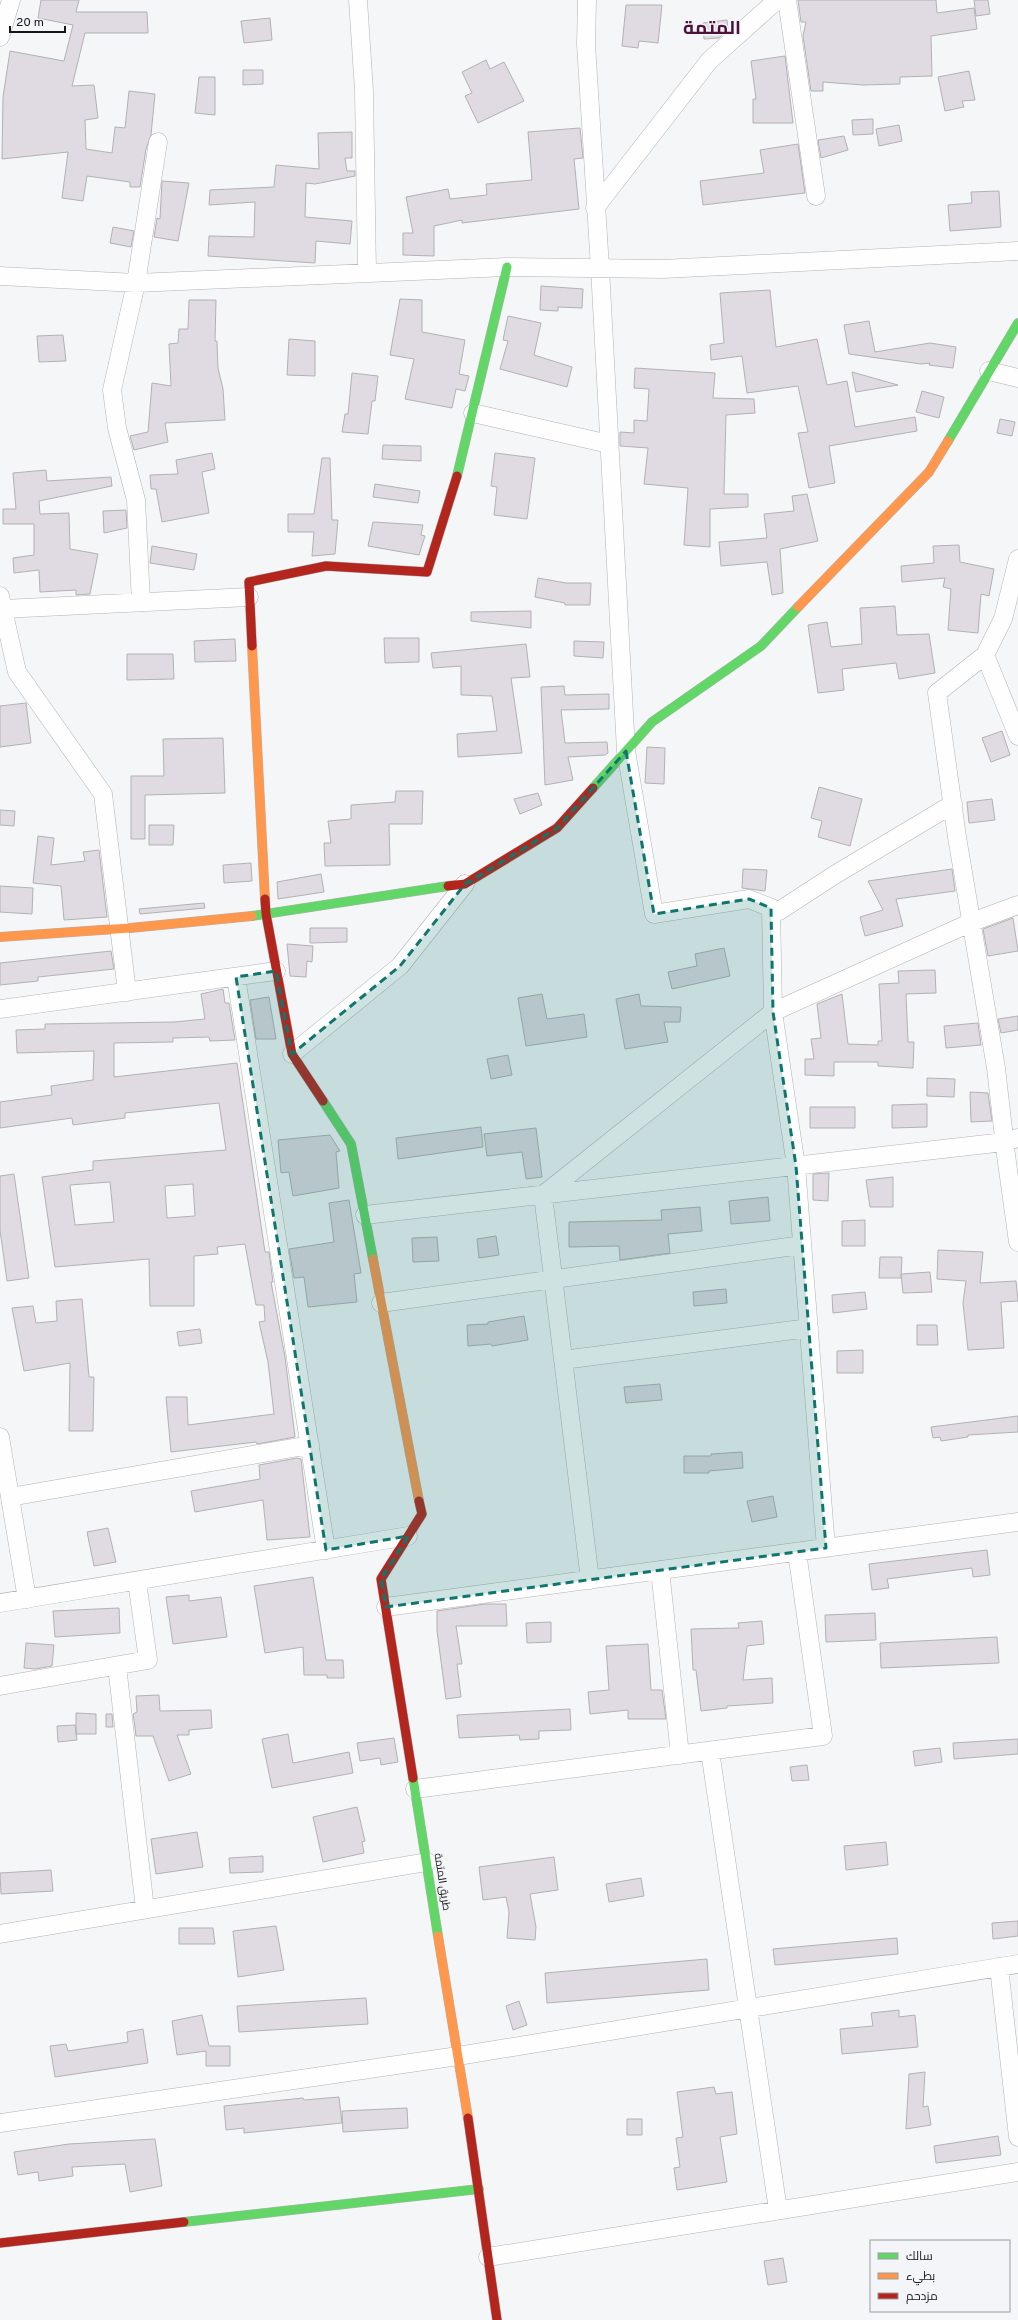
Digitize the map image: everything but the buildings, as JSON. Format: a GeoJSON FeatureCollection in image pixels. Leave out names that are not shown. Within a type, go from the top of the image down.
{"type":"FeatureCollection","features":[{"type":"Feature","properties":{"kind":"street"},"geometry":{"type":"LineString","coordinates":[[0,37],[11,0]]}},
{"type":"Feature","properties":{"kind":"street"},"geometry":{"type":"LineString","coordinates":[[358,0],[364,91],[367,272]]}},
{"type":"Feature","properties":{"kind":"street"},"geometry":{"type":"LineString","coordinates":[[587,0],[586,44],[595,208],[600,268],[626,751],[654,914],[749,899],[779,911],[836,874],[953,804]]}},
{"type":"Feature","properties":{"kind":"street"},"geometry":{"type":"LineString","coordinates":[[595,208],[709,61],[777,0]]}},
{"type":"Feature","properties":{"kind":"street"},"geometry":{"type":"LineString","coordinates":[[787,0],[816,196]]}},
{"type":"Feature","properties":{"kind":"street"},"geometry":{"type":"LineString","coordinates":[[141,602],[136,500],[117,428],[112,390],[136,283],[158,142]]}},
{"type":"Feature","properties":{"kind":"street"},"geometry":{"type":"LineString","coordinates":[[0,276],[136,283],[507,267],[663,269],[1018,251]]}},
{"type":"Feature","properties":{"kind":"street"},"geometry":{"type":"LineString","coordinates":[[0,1603],[408,1536],[422,1514],[351,1144],[292,1054],[276,971],[266,914],[249,582],[326,566],[427,572],[462,460],[507,267]]}},
{"type":"Feature","properties":{"kind":"street"},"geometry":{"type":"LineString","coordinates":[[292,1054],[400,966],[465,884],[557,828],[652,722],[760,646],[929,472],[1018,323]]}},
{"type":"Feature","properties":{"kind":"street"},"geometry":{"type":"LineString","coordinates":[[990,371],[1018,378]]}},
{"type":"Feature","properties":{"kind":"street"},"geometry":{"type":"LineString","coordinates":[[472,413],[609,444]]}},
{"type":"Feature","properties":{"kind":"street"},"geometry":{"type":"LineString","coordinates":[[1018,559],[1003,619],[985,655],[938,693],[953,804],[972,922],[996,1068],[1011,1140],[1018,1242]]}},
{"type":"Feature","properties":{"kind":"street"},"geometry":{"type":"LineString","coordinates":[[127,992],[102,794],[18,672],[1,603],[141,602],[249,597]]}},
{"type":"Feature","properties":{"kind":"street"},"geometry":{"type":"LineString","coordinates":[[985,655],[1018,736]]}},
{"type":"Feature","properties":{"kind":"street"},"geometry":{"type":"LineString","coordinates":[[0,937],[119,929],[266,914],[465,884]]}},
{"type":"Feature","properties":{"kind":"street"},"geometry":{"type":"LineString","coordinates":[[543,1195],[773,1012],[972,922],[1018,905]]}},
{"type":"Feature","properties":{"kind":"street"},"geometry":{"type":"LineString","coordinates":[[771,908],[773,1012],[796,1166],[826,1548]]}},
{"type":"Feature","properties":{"kind":"street"},"geometry":{"type":"LineString","coordinates":[[0,1009],[276,971]]}},
{"type":"Feature","properties":{"kind":"street"},"geometry":{"type":"LineString","coordinates":[[236,977],[326,1550]]}},
{"type":"Feature","properties":{"kind":"street"},"geometry":{"type":"LineString","coordinates":[[365,1215],[1011,1140]]}},
{"type":"Feature","properties":{"kind":"street"},"geometry":{"type":"LineString","coordinates":[[543,1195],[590,1580]]}},
{"type":"Feature","properties":{"kind":"street"},"geometry":{"type":"LineString","coordinates":[[381,1303],[802,1245]]}},
{"type":"Feature","properties":{"kind":"street"},"geometry":{"type":"LineString","coordinates":[[563,1360],[809,1328]]}},
{"type":"Feature","properties":{"kind":"street"},"geometry":{"type":"LineString","coordinates":[[0,1437],[2,1464],[10,1497],[27,1599]]}},
{"type":"Feature","properties":{"kind":"street"},"geometry":{"type":"LineString","coordinates":[[10,1497],[310,1445]]}},
{"type":"Feature","properties":{"kind":"street"},"geometry":{"type":"LineString","coordinates":[[386,1607],[1018,1522]]}},
{"type":"Feature","properties":{"kind":"street","name":"طريق المتمة"},"geometry":{"type":"LineString","coordinates":[[408,1536],[381,1579],[479,2189],[497,2320]]}},
{"type":"Feature","properties":{"kind":"street"},"geometry":{"type":"LineString","coordinates":[[415,1789],[823,1736],[797,1552]]}},
{"type":"Feature","properties":{"kind":"street"},"geometry":{"type":"LineString","coordinates":[[660,1570],[680,1754]]}},
{"type":"Feature","properties":{"kind":"street"},"geometry":{"type":"LineString","coordinates":[[0,1686],[148,1660],[137,1581]]}},
{"type":"Feature","properties":{"kind":"street"},"geometry":{"type":"LineString","coordinates":[[117,1666],[146,1909]]}},
{"type":"Feature","properties":{"kind":"street"},"geometry":{"type":"LineString","coordinates":[[710,1751],[778,2210]]}},
{"type":"Feature","properties":{"kind":"street"},"geometry":{"type":"LineString","coordinates":[[0,1934],[427,1862]]}},
{"type":"Feature","properties":{"kind":"street"},"geometry":{"type":"LineString","coordinates":[[0,2124],[458,2056],[1018,1964]]}},
{"type":"Feature","properties":{"kind":"street"},"geometry":{"type":"LineString","coordinates":[[999,1968],[1018,2137]]}},
{"type":"Feature","properties":{"kind":"street"},"geometry":{"type":"LineString","coordinates":[[488,2257],[1018,2172]]}},
{"type":"Feature","properties":{"kind":"street"},"geometry":{"type":"LineString","coordinates":[[0,2243],[479,2189]]}},
{"type":"Feature","properties":{"kind":"highlighted area"},"geometry":{"type":"Polygon","coordinates":[[[626,751],[654,914],[749,899],[771,908],[773,1012],[796,1166],[826,1548],[386,1607],[381,1579],[408,1536],[326,1550],[236,977],[276,971],[292,1054],[400,966],[465,884],[557,828],[626,751]]]}},
{"type":"Feature","properties":{"kind":"traffic: fast"},"geometry":{"type":"LineString","coordinates":[[457,476],[507,267]]}},
{"type":"Feature","properties":{"kind":"traffic: fast"},"geometry":{"type":"LineString","coordinates":[[948,441],[1018,323]]}},
{"type":"Feature","properties":{"kind":"traffic: fast"},"geometry":{"type":"LineString","coordinates":[[593,788],[652,722],[761,646],[798,607]]}},
{"type":"Feature","properties":{"kind":"traffic: fast"},"geometry":{"type":"LineString","coordinates":[[252,916],[448,886]]}},
{"type":"Feature","properties":{"kind":"traffic: fast"},"geometry":{"type":"LineString","coordinates":[[323,1101],[351,1144],[373,1259]]}},
{"type":"Feature","properties":{"kind":"traffic: fast"},"geometry":{"type":"LineString","coordinates":[[413,1778],[438,1936]]}},
{"type":"Feature","properties":{"kind":"traffic: fast"},"geometry":{"type":"LineString","coordinates":[[184,2222],[479,2189]]}},
{"type":"Feature","properties":{"kind":"traffic: slow"},"geometry":{"type":"LineString","coordinates":[[798,607],[929,472],[948,441]]}},
{"type":"Feature","properties":{"kind":"traffic: slow"},"geometry":{"type":"LineString","coordinates":[[252,646],[265,899]]}},
{"type":"Feature","properties":{"kind":"traffic: slow"},"geometry":{"type":"LineString","coordinates":[[0,937],[130,928],[252,916]]}},
{"type":"Feature","properties":{"kind":"traffic: slow"},"geometry":{"type":"LineString","coordinates":[[373,1259],[419,1501]]}},
{"type":"Feature","properties":{"kind":"traffic: slow"},"geometry":{"type":"LineString","coordinates":[[438,1936],[468,2118]]}},
{"type":"Feature","properties":{"kind":"traffic: jam"},"geometry":{"type":"LineString","coordinates":[[252,646],[249,582],[326,566],[427,572],[457,476]]}},
{"type":"Feature","properties":{"kind":"traffic: jam"},"geometry":{"type":"LineString","coordinates":[[448,886],[465,884],[557,828],[593,788]]}},
{"type":"Feature","properties":{"kind":"traffic: jam"},"geometry":{"type":"LineString","coordinates":[[265,899],[266,914],[292,1054],[323,1101]]}},
{"type":"Feature","properties":{"kind":"traffic: jam"},"geometry":{"type":"LineString","coordinates":[[413,1778],[381,1579],[422,1514],[419,1501]]}},
{"type":"Feature","properties":{"kind":"traffic: jam"},"geometry":{"type":"LineString","coordinates":[[468,2118],[497,2320]]}},
{"type":"Feature","properties":{"kind":"traffic: jam"},"geometry":{"type":"LineString","coordinates":[[0,2243],[184,2222]]}},
{"type":"Feature","properties":{"kind":"district","name":"المتمة"},"geometry":{"type":"Point","coordinates":[712,29]}}]}
